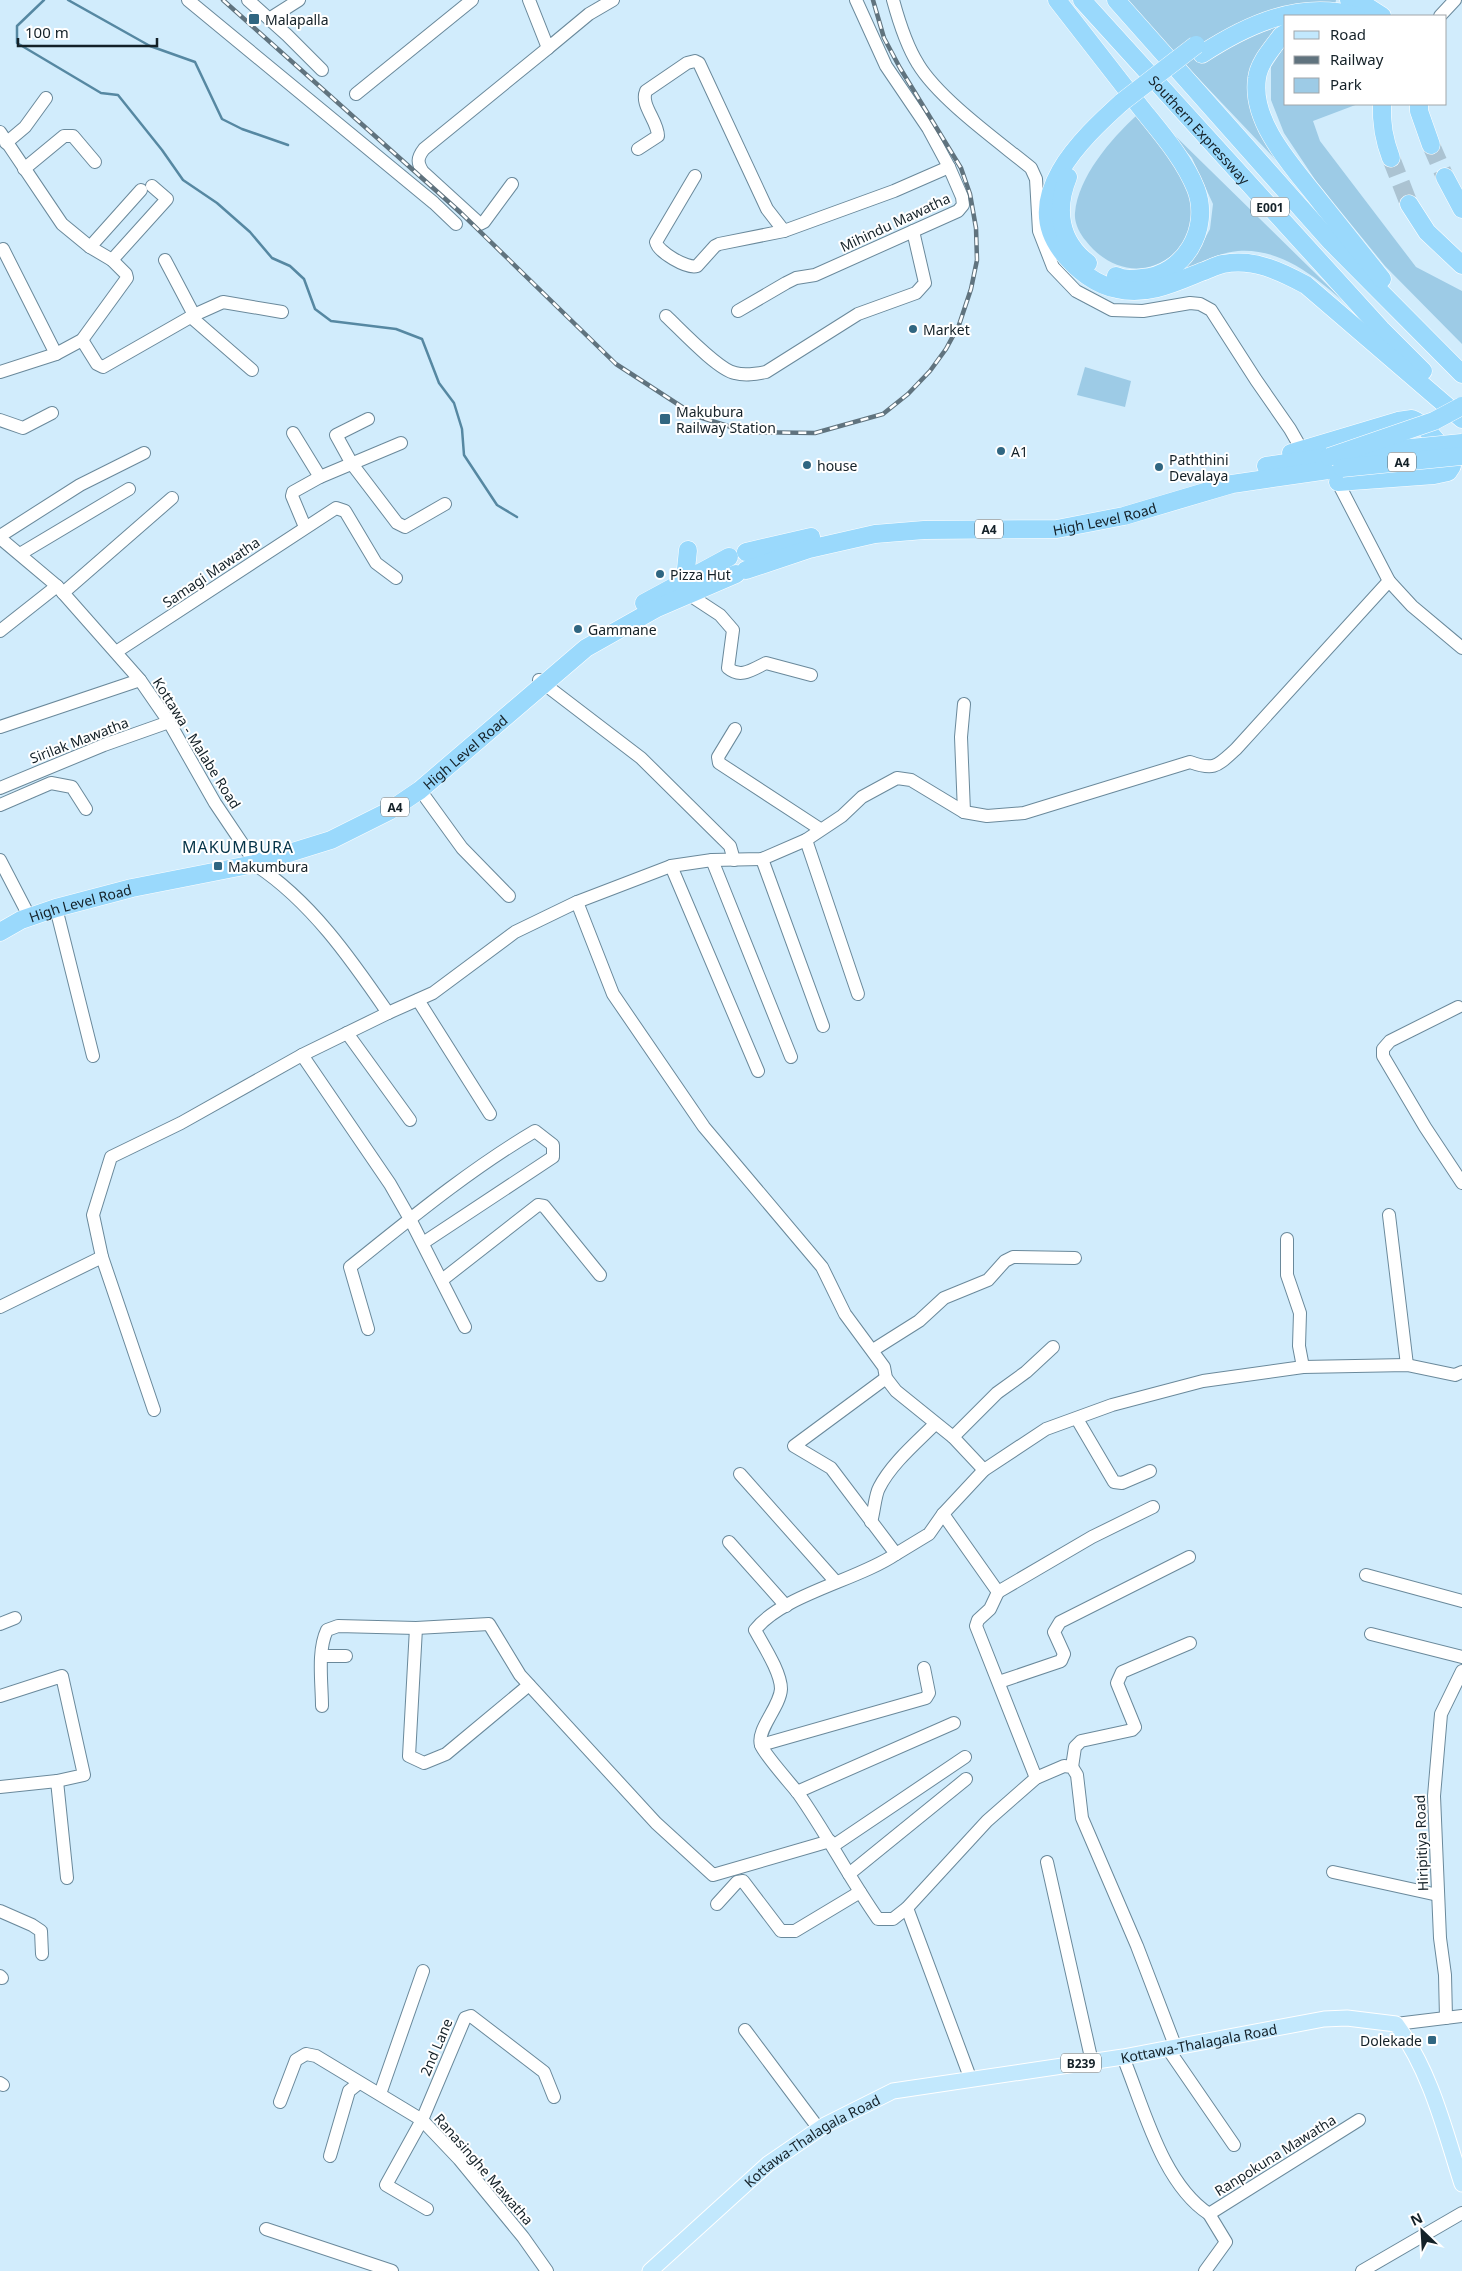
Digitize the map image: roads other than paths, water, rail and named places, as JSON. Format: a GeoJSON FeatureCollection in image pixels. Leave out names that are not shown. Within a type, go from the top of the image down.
{"type":"FeatureCollection","features":[{"type":"Feature","properties":{"kind":"highway"},"geometry":{"type":"LineString","coordinates":[[1057,0],[1170,146],[1188,171],[1197,192],[1200,210],[1194,242],[1183,260],[1155,277],[1124,280],[1096,268],[1080,257],[1065,234],[1062,225],[1061,195],[1069,173],[1125,106]]}},
{"type":"Feature","properties":{"kind":"highway","name":"Southern Expressway"},"geometry":{"type":"LineString","coordinates":[[1082,0],[1381,329],[1462,408]]}},
{"type":"Feature","properties":{"kind":"highway","name":"Southern Expressway"},"geometry":{"type":"LineString","coordinates":[[1116,0],[1331,242],[1462,374]]}},
{"type":"Feature","properties":{"kind":"highway"},"geometry":{"type":"LineString","coordinates":[[1282,0],[1232,22],[1165,81],[1097,124],[1062,166],[1049,194],[1046,206],[1051,232],[1060,249],[1075,267],[1098,282],[1117,289],[1145,291],[1164,287],[1223,264],[1260,264],[1276,269],[1306,284],[1462,419]]}},
{"type":"Feature","properties":{"kind":"highway"},"geometry":{"type":"LineString","coordinates":[[1348,0],[1363,4],[1380,15]]}},
{"type":"Feature","properties":{"kind":"highway"},"geometry":{"type":"LineString","coordinates":[[1370,0],[1390,15]]}},
{"type":"Feature","properties":{"kind":"highway"},"geometry":{"type":"LineString","coordinates":[[1199,50],[1264,16],[1299,5],[1323,6],[1353,15]]}},
{"type":"Feature","properties":{"kind":"highway"},"geometry":{"type":"LineString","coordinates":[[1284,34],[1262,62],[1259,70],[1256,96],[1260,112],[1277,146],[1427,338]]}},
{"type":"Feature","properties":{"kind":"highway"},"geometry":{"type":"LineString","coordinates":[[1382,105],[1381,119],[1384,141],[1391,158]]}},
{"type":"Feature","properties":{"kind":"highway"},"geometry":{"type":"LineString","coordinates":[[1419,105],[1419,111],[1431,145]]}},
{"type":"Feature","properties":{"kind":"highway"},"geometry":{"type":"LineString","coordinates":[[1445,177],[1462,209]]}},
{"type":"Feature","properties":{"kind":"highway"},"geometry":{"type":"LineString","coordinates":[[1409,204],[1427,232],[1462,266]]}},
{"type":"Feature","properties":{"kind":"highway"},"geometry":{"type":"LineString","coordinates":[[1436,239],[1462,252]]}},
{"type":"Feature","properties":{"kind":"highway"},"geometry":{"type":"LineString","coordinates":[[1336,466],[1462,408]]}},
{"type":"Feature","properties":{"kind":"highway"},"geometry":{"type":"LineString","coordinates":[[1304,454],[1398,421],[1412,419],[1425,429],[1450,458],[1452,466],[1448,472],[1434,475],[1336,466]]}},
{"type":"Feature","properties":{"kind":"highway","name":"High Level Road"},"geometry":{"type":"LineString","coordinates":[[687,586],[741,572],[809,549],[875,534],[924,530],[1056,528],[1124,516],[1232,484],[1462,443]]}},
{"type":"Feature","properties":{"kind":"highway","name":"High Level Road"},"geometry":{"type":"LineString","coordinates":[[0,926],[27,912],[131,882],[253,861],[329,834],[386,806],[452,756],[611,622],[687,586],[737,554],[838,530],[880,524],[1053,518],[1121,508],[1304,454],[1336,466],[1462,456]]}},
{"type":"Feature","properties":{"kind":"highway"},"geometry":{"type":"LineString","coordinates":[[687,586],[688,550]]}},
{"type":"Feature","properties":{"kind":"highway"},"geometry":{"type":"LineString","coordinates":[[737,554],[726,563],[728,568],[741,572]]}},
{"type":"Feature","properties":{"kind":"highway","name":"High Level Road"},"geometry":{"type":"LineString","coordinates":[[0,932],[21,920],[56,908],[132,888],[253,861],[331,840],[389,811],[420,790],[541,682]]}},
{"type":"Feature","properties":{"kind":"main road","name":"Kottawa-Thalagala Road"},"geometry":{"type":"LineString","coordinates":[[650,2271],[768,2164],[821,2128],[893,2091],[1123,2057],[1324,2018],[1347,2018],[1396,2024]]}},
{"type":"Feature","properties":{"kind":"main road"},"geometry":{"type":"LineString","coordinates":[[1396,2024],[1412,2045],[1428,2076],[1462,2184]]}},
{"type":"Feature","properties":{"kind":"street"},"geometry":{"type":"LineString","coordinates":[[188,0],[434,203],[456,224]]}},
{"type":"Feature","properties":{"kind":"street"},"geometry":{"type":"LineString","coordinates":[[248,0],[322,70]]}},
{"type":"Feature","properties":{"kind":"street"},"geometry":{"type":"LineString","coordinates":[[270,19],[299,0]]}},
{"type":"Feature","properties":{"kind":"street"},"geometry":{"type":"LineString","coordinates":[[356,94],[472,0]]}},
{"type":"Feature","properties":{"kind":"street"},"geometry":{"type":"LineString","coordinates":[[529,0],[548,48]]}},
{"type":"Feature","properties":{"kind":"street"},"geometry":{"type":"LineString","coordinates":[[512,184],[484,222],[480,224],[423,172],[419,166],[419,156],[424,149],[589,14],[613,0]]}},
{"type":"Feature","properties":{"kind":"street","name":"Mihindu Mawatha"},"geometry":{"type":"LineString","coordinates":[[738,311],[790,280],[815,275],[958,211],[963,205],[962,197],[949,167],[928,128],[886,66],[856,0]]}},
{"type":"Feature","properties":{"kind":"street"},"geometry":{"type":"LineString","coordinates":[[893,0],[900,26],[918,65],[945,97],[1031,168],[1036,178],[1039,232],[1052,267],[1076,291],[1112,310],[1143,311],[1190,303],[1200,304],[1212,310],[1304,454]]}},
{"type":"Feature","properties":{"kind":"street"},"geometry":{"type":"LineString","coordinates":[[1441,15],[1455,0]]}},
{"type":"Feature","properties":{"kind":"street"},"geometry":{"type":"LineString","coordinates":[[638,149],[658,136],[654,118],[645,101],[646,92],[687,64],[697,61],[767,209],[784,231]]}},
{"type":"Feature","properties":{"kind":"street"},"geometry":{"type":"LineString","coordinates":[[0,372],[56,354],[82,340],[127,278],[126,274],[112,260],[90,247],[62,224],[3,138],[25,127],[46,98]]}},
{"type":"Feature","properties":{"kind":"street"},"geometry":{"type":"LineString","coordinates":[[24,169],[64,136],[73,136],[95,162]]}},
{"type":"Feature","properties":{"kind":"street"},"geometry":{"type":"LineString","coordinates":[[696,176],[656,242],[659,248],[684,265],[697,266],[719,244],[784,231],[894,192],[949,167]]}},
{"type":"Feature","properties":{"kind":"street"},"geometry":{"type":"LineString","coordinates":[[90,247],[147,188],[167,199],[112,260]]}},
{"type":"Feature","properties":{"kind":"street"},"geometry":{"type":"LineString","coordinates":[[666,316],[719,365],[733,373],[752,375],[766,372],[858,314],[919,291],[925,283],[913,231]]}},
{"type":"Feature","properties":{"kind":"street"},"geometry":{"type":"LineString","coordinates":[[3,249],[56,354]]}},
{"type":"Feature","properties":{"kind":"street"},"geometry":{"type":"LineString","coordinates":[[165,260],[193,316],[252,370]]}},
{"type":"Feature","properties":{"kind":"street"},"geometry":{"type":"LineString","coordinates":[[82,340],[97,364],[102,367],[193,316],[223,302],[282,312]]}},
{"type":"Feature","properties":{"kind":"street"},"geometry":{"type":"LineString","coordinates":[[0,420],[23,428],[52,413]]}},
{"type":"Feature","properties":{"kind":"street"},"geometry":{"type":"LineString","coordinates":[[368,419],[336,435],[352,464],[397,522],[405,527],[445,504]]}},
{"type":"Feature","properties":{"kind":"street"},"geometry":{"type":"LineString","coordinates":[[293,433],[320,476]]}},
{"type":"Feature","properties":{"kind":"street"},"geometry":{"type":"LineString","coordinates":[[305,527],[292,492],[320,476],[401,443]]}},
{"type":"Feature","properties":{"kind":"street"},"geometry":{"type":"LineString","coordinates":[[6,546],[80,485],[144,453]]}},
{"type":"Feature","properties":{"kind":"street"},"geometry":{"type":"LineString","coordinates":[[1336,466],[1389,581],[1412,606],[1462,648]]}},
{"type":"Feature","properties":{"kind":"street"},"geometry":{"type":"LineString","coordinates":[[6,546],[129,489]]}},
{"type":"Feature","properties":{"kind":"street"},"geometry":{"type":"LineString","coordinates":[[0,631],[60,590],[172,498]]}},
{"type":"Feature","properties":{"kind":"street","name":"Samagi Mawatha"},"geometry":{"type":"LineString","coordinates":[[116,652],[197,601],[336,508],[345,511],[376,563],[396,578]]}},
{"type":"Feature","properties":{"kind":"street","name":"Kottawa - Malabe Road"},"geometry":{"type":"LineString","coordinates":[[6,546],[60,590],[140,680],[169,722],[215,804],[253,861],[287,890],[327,932],[355,965],[388,1013]]}},
{"type":"Feature","properties":{"kind":"street"},"geometry":{"type":"LineString","coordinates":[[154,1410],[102,1258],[93,1215],[112,1157],[181,1123],[302,1055],[433,993],[515,932],[577,902],[671,866],[712,860],[762,859],[806,840],[842,816],[862,797],[897,778],[911,780],[964,812],[987,816],[1024,813],[1190,762],[1206,768],[1217,766],[1236,749],[1389,581]]}},
{"type":"Feature","properties":{"kind":"street"},"geometry":{"type":"LineString","coordinates":[[687,586],[720,615],[733,630],[728,668],[734,673],[742,674],[766,663],[811,675]]}},
{"type":"Feature","properties":{"kind":"street"},"geometry":{"type":"LineString","coordinates":[[0,727],[140,680]]}},
{"type":"Feature","properties":{"kind":"street"},"geometry":{"type":"LineString","coordinates":[[541,682],[641,758],[730,846],[734,860]]}},
{"type":"Feature","properties":{"kind":"street"},"geometry":{"type":"LineString","coordinates":[[964,704],[961,737],[964,812]]}},
{"type":"Feature","properties":{"kind":"street","name":"Sirilak Mawatha"},"geometry":{"type":"LineString","coordinates":[[0,788],[104,745],[169,722]]}},
{"type":"Feature","properties":{"kind":"street"},"geometry":{"type":"LineString","coordinates":[[735,729],[718,757],[720,763],[820,830]]}},
{"type":"Feature","properties":{"kind":"street"},"geometry":{"type":"LineString","coordinates":[[0,805],[51,783],[72,787],[86,809]]}},
{"type":"Feature","properties":{"kind":"street"},"geometry":{"type":"LineString","coordinates":[[420,790],[462,848],[508,896]]}},
{"type":"Feature","properties":{"kind":"street"},"geometry":{"type":"LineString","coordinates":[[806,840],[858,994]]}},
{"type":"Feature","properties":{"kind":"street"},"geometry":{"type":"LineString","coordinates":[[762,859],[823,1026]]}},
{"type":"Feature","properties":{"kind":"street"},"geometry":{"type":"LineString","coordinates":[[0,860],[27,912]]}},
{"type":"Feature","properties":{"kind":"street"},"geometry":{"type":"LineString","coordinates":[[712,860],[791,1057]]}},
{"type":"Feature","properties":{"kind":"street"},"geometry":{"type":"LineString","coordinates":[[671,866],[758,1071]]}},
{"type":"Feature","properties":{"kind":"street"},"geometry":{"type":"LineString","coordinates":[[577,902],[613,994],[704,1127],[822,1267],[845,1314],[873,1350],[884,1367],[886,1378],[896,1391],[935,1424],[954,1436],[984,1470]]}},
{"type":"Feature","properties":{"kind":"street"},"geometry":{"type":"LineString","coordinates":[[56,908],[93,1056]]}},
{"type":"Feature","properties":{"kind":"street"},"geometry":{"type":"LineString","coordinates":[[418,1000],[490,1114]]}},
{"type":"Feature","properties":{"kind":"street"},"geometry":{"type":"LineString","coordinates":[[1458,1007],[1390,1041],[1383,1050],[1383,1056],[1425,1127],[1462,1184]]}},
{"type":"Feature","properties":{"kind":"street"},"geometry":{"type":"LineString","coordinates":[[347,1034],[410,1120]]}},
{"type":"Feature","properties":{"kind":"street"},"geometry":{"type":"LineString","coordinates":[[302,1055],[390,1184],[423,1243],[465,1327]]}},
{"type":"Feature","properties":{"kind":"street"},"geometry":{"type":"LineString","coordinates":[[368,1329],[350,1267],[410,1219],[505,1149],[535,1131],[553,1145],[553,1157],[423,1243]]}},
{"type":"Feature","properties":{"kind":"street"},"geometry":{"type":"LineString","coordinates":[[442,1280],[538,1205],[544,1206],[600,1275]]}},
{"type":"Feature","properties":{"kind":"street"},"geometry":{"type":"LineString","coordinates":[[1389,1214],[1407,1365]]}},
{"type":"Feature","properties":{"kind":"street"},"geometry":{"type":"LineString","coordinates":[[1287,1239],[1287,1276],[1300,1313],[1300,1346],[1303,1367]]}},
{"type":"Feature","properties":{"kind":"street"},"geometry":{"type":"LineString","coordinates":[[873,1350],[920,1321],[944,1298],[988,1280],[1005,1261],[1013,1257],[1075,1258]]}},
{"type":"Feature","properties":{"kind":"street"},"geometry":{"type":"LineString","coordinates":[[0,1307],[102,1258]]}},
{"type":"Feature","properties":{"kind":"street"},"geometry":{"type":"LineString","coordinates":[[954,1436],[997,1394],[1026,1372],[1053,1347]]}},
{"type":"Feature","properties":{"kind":"street"},"geometry":{"type":"LineString","coordinates":[[1072,1766],[1064,1766],[1036,1778],[987,1821],[907,1908],[893,1919],[878,1918],[797,1792],[761,1745],[760,1735],[779,1702],[781,1687],[773,1664],[755,1630],[764,1619],[786,1606],[836,1582],[879,1565],[929,1534],[943,1514],[984,1470],[1046,1429],[1112,1405],[1203,1381],[1303,1367],[1407,1365],[1455,1375],[1462,1372]]}},
{"type":"Feature","properties":{"kind":"street"},"geometry":{"type":"LineString","coordinates":[[886,1378],[794,1446],[831,1468],[896,1554]]}},
{"type":"Feature","properties":{"kind":"street"},"geometry":{"type":"LineString","coordinates":[[1077,1419],[1114,1482],[1122,1483],[1150,1471]]}},
{"type":"Feature","properties":{"kind":"street"},"geometry":{"type":"LineString","coordinates":[[871,1522],[876,1508],[878,1490],[899,1460],[935,1424]]}},
{"type":"Feature","properties":{"kind":"street"},"geometry":{"type":"LineString","coordinates":[[740,1474],[836,1582]]}},
{"type":"Feature","properties":{"kind":"street"},"geometry":{"type":"LineString","coordinates":[[1036,1778],[976,1626],[978,1620],[990,1609],[998,1592],[1092,1537],[1153,1507]]}},
{"type":"Feature","properties":{"kind":"street"},"geometry":{"type":"LineString","coordinates":[[943,1514],[998,1592]]}},
{"type":"Feature","properties":{"kind":"street"},"geometry":{"type":"LineString","coordinates":[[729,1542],[786,1606]]}},
{"type":"Feature","properties":{"kind":"street"},"geometry":{"type":"LineString","coordinates":[[999,1682],[1061,1661],[1064,1654],[1054,1632],[1060,1622],[1189,1557]]}},
{"type":"Feature","properties":{"kind":"street"},"geometry":{"type":"LineString","coordinates":[[1366,1574],[1462,1601]]}},
{"type":"Feature","properties":{"kind":"street"},"geometry":{"type":"LineString","coordinates":[[0,1624],[15,1618]]}},
{"type":"Feature","properties":{"kind":"street"},"geometry":{"type":"LineString","coordinates":[[322,1706],[323,1636],[327,1630],[332,1628],[416,1628],[489,1624],[520,1675],[656,1823],[713,1875],[832,1844],[965,1757]]}},
{"type":"Feature","properties":{"kind":"street"},"geometry":{"type":"LineString","coordinates":[[416,1628],[409,1756],[424,1763],[446,1754],[529,1685]]}},
{"type":"Feature","properties":{"kind":"street"},"geometry":{"type":"LineString","coordinates":[[1371,1634],[1462,1657]]}},
{"type":"Feature","properties":{"kind":"street"},"geometry":{"type":"LineString","coordinates":[[1190,1643],[1122,1672],[1117,1683],[1136,1727],[1132,1730],[1081,1741],[1075,1746],[1072,1766],[1077,1775],[1082,1818],[1137,1946],[1172,2048],[1234,2145]]}},
{"type":"Feature","properties":{"kind":"street"},"geometry":{"type":"LineString","coordinates":[[322,1656],[346,1656]]}},
{"type":"Feature","properties":{"kind":"street"},"geometry":{"type":"LineString","coordinates":[[761,1745],[926,1698],[928,1693],[924,1668]]}},
{"type":"Feature","properties":{"kind":"street","name":"Hiripitiya Road"},"geometry":{"type":"LineString","coordinates":[[1446,2018],[1445,1975],[1440,1938],[1434,1796],[1441,1714],[1462,1671]]}},
{"type":"Feature","properties":{"kind":"street"},"geometry":{"type":"LineString","coordinates":[[0,1696],[62,1676],[84,1774],[57,1781],[0,1787]]}},
{"type":"Feature","properties":{"kind":"street"},"geometry":{"type":"LineString","coordinates":[[797,1792],[954,1723]]}},
{"type":"Feature","properties":{"kind":"street"},"geometry":{"type":"LineString","coordinates":[[849,1874],[966,1779]]}},
{"type":"Feature","properties":{"kind":"street"},"geometry":{"type":"LineString","coordinates":[[57,1781],[67,1878]]}},
{"type":"Feature","properties":{"kind":"street"},"geometry":{"type":"LineString","coordinates":[[1047,1862],[1092,2062]]}},
{"type":"Feature","properties":{"kind":"street"},"geometry":{"type":"LineString","coordinates":[[1333,1872],[1438,1895]]}},
{"type":"Feature","properties":{"kind":"street"},"geometry":{"type":"LineString","coordinates":[[716,1904],[737,1882],[742,1881],[781,1931],[795,1931],[860,1892]]}},
{"type":"Feature","properties":{"kind":"street"},"geometry":{"type":"LineString","coordinates":[[907,1908],[971,2080]]}},
{"type":"Feature","properties":{"kind":"street"},"geometry":{"type":"LineString","coordinates":[[0,1911],[41,1931],[42,1954]]}},
{"type":"Feature","properties":{"kind":"street"},"geometry":{"type":"LineString","coordinates":[[380,2094],[423,1972]]}},
{"type":"Feature","properties":{"kind":"street","name":"2nd Lane"},"geometry":{"type":"LineString","coordinates":[[422,2120],[460,2027],[465,2018],[471,2016],[544,2072],[554,2097]]}},
{"type":"Feature","properties":{"kind":"street"},"geometry":{"type":"LineString","coordinates":[[1396,2024],[1462,2016]]}},
{"type":"Feature","properties":{"kind":"street"},"geometry":{"type":"LineString","coordinates":[[749,2032],[821,2128]]}},
{"type":"Feature","properties":{"kind":"street","name":"Ranasinghe Mawatha"},"geometry":{"type":"LineString","coordinates":[[280,2102],[296,2060],[306,2054],[316,2056],[422,2120],[459,2159],[523,2237],[547,2271]]}},
{"type":"Feature","properties":{"kind":"street","name":"Ranpokuna Mawatha"},"geometry":{"type":"LineString","coordinates":[[1123,2057],[1165,2163],[1194,2204],[1209,2214],[1359,2120]]}},
{"type":"Feature","properties":{"kind":"street"},"geometry":{"type":"LineString","coordinates":[[330,2156],[349,2091],[359,2082]]}},
{"type":"Feature","properties":{"kind":"street"},"geometry":{"type":"LineString","coordinates":[[422,2120],[386,2185],[427,2209]]}},
{"type":"Feature","properties":{"kind":"street"},"geometry":{"type":"LineString","coordinates":[[1362,2271],[1462,2213]]}},
{"type":"Feature","properties":{"kind":"street"},"geometry":{"type":"LineString","coordinates":[[1205,2271],[1226,2242],[1209,2214]]}},
{"type":"Feature","properties":{"kind":"street"},"geometry":{"type":"LineString","coordinates":[[266,2229],[392,2271]]}},
{"type":"Feature","properties":{"kind":"waterway"},"geometry":{"type":"LineString","coordinates":[[44,0],[17,26],[17,43],[101,93],[118,95],[162,150],[183,180],[217,203],[250,232],[272,258],[290,266],[304,279],[315,309],[331,321],[396,329],[422,339],[439,383],[454,403],[462,429],[464,455],[497,505],[517,517]]}},
{"type":"Feature","properties":{"kind":"waterway"},"geometry":{"type":"LineString","coordinates":[[68,0],[150,46],[195,62],[222,119],[242,129],[288,145]]}},
{"type":"Feature","properties":{"kind":"tunnel"},"geometry":{"type":"LineString","coordinates":[[1431,145],[1445,177]]}},
{"type":"Feature","properties":{"kind":"tunnel"},"geometry":{"type":"LineString","coordinates":[[1391,158],[1409,204]]}},
{"type":"Feature","properties":{"kind":"railway"},"geometry":{"type":"LineString","coordinates":[[223,0],[460,212],[616,364],[696,416],[747,432],[815,433],[883,414],[908,394],[930,371],[946,349],[959,325],[971,289],[977,260],[976,228],[970,194],[961,168],[900,68],[884,38],[873,0]]}},
{"type":"Feature","properties":{"kind":"place","name":"Malapalla"},"geometry":{"type":"Point","coordinates":[254,19]}},
{"type":"Feature","properties":{"kind":"place","name":"Market"},"geometry":{"type":"Point","coordinates":[913,329]}},
{"type":"Feature","properties":{"kind":"place","name":"Makubura Railway Station"},"geometry":{"type":"Point","coordinates":[665,419]}},
{"type":"Feature","properties":{"kind":"place","name":"A1"},"geometry":{"type":"Point","coordinates":[1001,451]}},
{"type":"Feature","properties":{"kind":"place","name":"house"},"geometry":{"type":"Point","coordinates":[807,465]}},
{"type":"Feature","properties":{"kind":"place","name":"Paththini Devalaya"},"geometry":{"type":"Point","coordinates":[1159,467]}},
{"type":"Feature","properties":{"kind":"place","name":"Pizza Hut"},"geometry":{"type":"Point","coordinates":[660,574]}},
{"type":"Feature","properties":{"kind":"place","name":"Gammane"},"geometry":{"type":"Point","coordinates":[578,629]}},
{"type":"Feature","properties":{"kind":"place","name":"Makumbura"},"geometry":{"type":"Point","coordinates":[218,866]}},
{"type":"Feature","properties":{"kind":"place","name":"Dolekade"},"geometry":{"type":"Point","coordinates":[1432,2040]}},
{"type":"Feature","properties":{"kind":"district","name":"MAKUMBURA"},"geometry":{"type":"Point","coordinates":[238,847]}}]}
